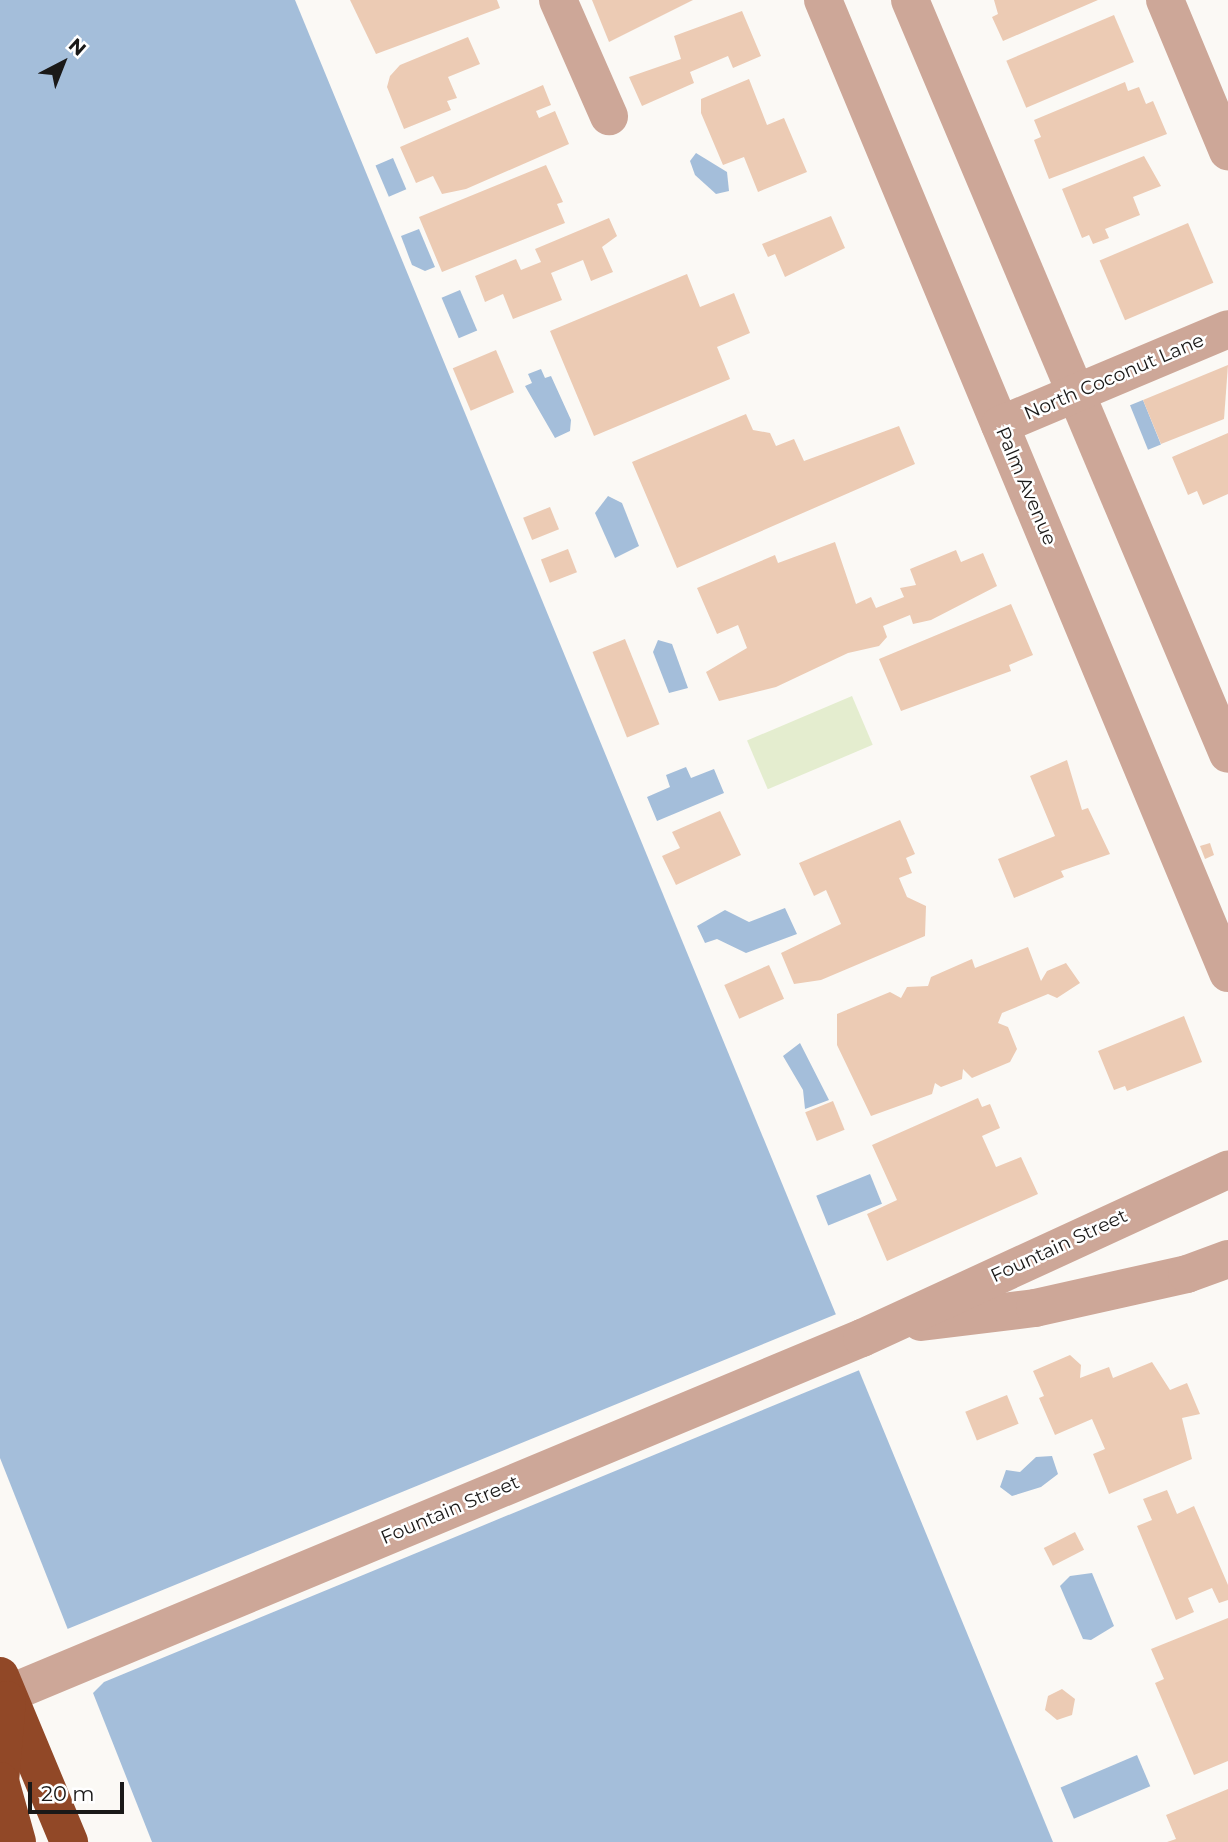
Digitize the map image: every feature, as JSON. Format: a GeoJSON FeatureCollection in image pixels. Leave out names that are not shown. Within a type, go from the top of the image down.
{"type":"FeatureCollection","features":[{"type":"Feature","properties":{"kind":"highway"},"geometry":{"type":"LineString","coordinates":[[3,1687],[0,1781],[17,1842]]}},
{"type":"Feature","properties":{"kind":"highway"},"geometry":{"type":"LineString","coordinates":[[3,1687],[69,1842]]}},
{"type":"Feature","properties":{"kind":"street"},"geometry":{"type":"LineString","coordinates":[[558,0],[609,116]]}},
{"type":"Feature","properties":{"kind":"street","name":"Palm Avenue"},"geometry":{"type":"LineString","coordinates":[[823,0],[1228,973]]}},
{"type":"Feature","properties":{"kind":"street"},"geometry":{"type":"LineString","coordinates":[[910,0],[1228,754]]}},
{"type":"Feature","properties":{"kind":"street"},"geometry":{"type":"LineString","coordinates":[[1165,0],[1228,151]]}},
{"type":"Feature","properties":{"kind":"street","name":"North Coconut Lane"},"geometry":{"type":"LineString","coordinates":[[1000,425],[1228,329]]}},
{"type":"Feature","properties":{"kind":"street","name":"Fountain Street"},"geometry":{"type":"LineString","coordinates":[[3,1687],[63,1672],[876,1332],[1228,1170]]}},
{"type":"Feature","properties":{"kind":"street","name":"Fountain Street"},"geometry":{"type":"LineString","coordinates":[[876,1332],[1035,1308],[1187,1274],[1228,1259]]}},
{"type":"Feature","properties":{"kind":"green space"},"geometry":{"type":"Polygon","coordinates":[[[852,696],[873,745],[768,789],[747,741],[852,696]]]}},
{"type":"Feature","properties":{"kind":"water"},"geometry":{"type":"Polygon","coordinates":[[[0,0],[295,0],[1053,1842],[152,1842],[0,1458],[0,0]]]}},
{"type":"Feature","properties":{"kind":"water"},"geometry":{"type":"Polygon","coordinates":[[[696,153],[727,172],[729,191],[716,194],[695,175],[690,161],[696,153]]]}},
{"type":"Feature","properties":{"kind":"water"},"geometry":{"type":"Polygon","coordinates":[[[393,158],[406,189],[389,197],[376,165],[393,158]]]}},
{"type":"Feature","properties":{"kind":"water"},"geometry":{"type":"Polygon","coordinates":[[[419,229],[435,267],[425,271],[412,265],[401,236],[419,229]]]}},
{"type":"Feature","properties":{"kind":"water"},"geometry":{"type":"Polygon","coordinates":[[[460,290],[477,331],[459,338],[442,298],[460,290]]]}},
{"type":"Feature","properties":{"kind":"water"},"geometry":{"type":"Polygon","coordinates":[[[541,369],[545,378],[551,376],[571,420],[570,431],[555,438],[525,386],[532,383],[528,374],[541,369]]]}},
{"type":"Feature","properties":{"kind":"water"},"geometry":{"type":"Polygon","coordinates":[[[1143,400],[1161,445],[1148,450],[1130,405],[1143,400]]]}},
{"type":"Feature","properties":{"kind":"water"},"geometry":{"type":"Polygon","coordinates":[[[608,496],[622,503],[639,546],[615,558],[595,513],[608,496]]]}},
{"type":"Feature","properties":{"kind":"water"},"geometry":{"type":"Polygon","coordinates":[[[658,640],[672,644],[688,688],[669,693],[653,652],[658,640]]]}},
{"type":"Feature","properties":{"kind":"water"},"geometry":{"type":"Polygon","coordinates":[[[686,767],[691,778],[714,769],[724,793],[657,821],[647,797],[670,787],[666,775],[686,767]]]}},
{"type":"Feature","properties":{"kind":"water"},"geometry":{"type":"Polygon","coordinates":[[[785,908],[797,934],[746,953],[717,939],[705,943],[697,926],[725,910],[749,922],[785,908]]]}},
{"type":"Feature","properties":{"kind":"water"},"geometry":{"type":"Polygon","coordinates":[[[800,1043],[829,1100],[805,1109],[803,1090],[783,1056],[800,1043]]]}},
{"type":"Feature","properties":{"kind":"water"},"geometry":{"type":"Polygon","coordinates":[[[870,1174],[882,1204],[828,1225],[816,1196],[870,1174]]]}},
{"type":"Feature","properties":{"kind":"water"},"geometry":{"type":"Polygon","coordinates":[[[1052,1456],[1058,1474],[1041,1487],[1012,1496],[1000,1487],[1006,1470],[1020,1472],[1036,1457],[1052,1456]]]}},
{"type":"Feature","properties":{"kind":"water"},"geometry":{"type":"Polygon","coordinates":[[[1092,1573],[1114,1626],[1091,1640],[1083,1639],[1060,1586],[1070,1576],[1092,1573]]]}},
{"type":"Feature","properties":{"kind":"water"},"geometry":{"type":"Polygon","coordinates":[[[1137,1755],[1150,1786],[1074,1819],[1061,1787],[1137,1755]]]}},
{"type":"Feature","properties":{"kind":"pier"},"geometry":{"type":"Polygon","coordinates":[[[839,1313],[862,1369],[104,1682],[90,1696],[65,1630],[839,1313]]]}},
{"type":"Feature","properties":{"kind":"building"},"geometry":{"type":"Polygon","coordinates":[[[350,0],[497,0],[500,8],[376,54],[350,0]]]}},
{"type":"Feature","properties":{"kind":"building"},"geometry":{"type":"Polygon","coordinates":[[[592,0],[693,0],[609,42],[592,0]]]}},
{"type":"Feature","properties":{"kind":"building"},"geometry":{"type":"Polygon","coordinates":[[[994,0],[1098,0],[1003,41],[992,17],[998,14],[994,0]]]}},
{"type":"Feature","properties":{"kind":"building"},"geometry":{"type":"Polygon","coordinates":[[[742,11],[761,56],[733,68],[728,56],[690,72],[694,83],[642,106],[629,77],[681,59],[674,36],[742,11]]]}},
{"type":"Feature","properties":{"kind":"building"},"geometry":{"type":"Polygon","coordinates":[[[1114,15],[1134,62],[1026,108],[1006,61],[1114,15]]]}},
{"type":"Feature","properties":{"kind":"building"},"geometry":{"type":"Polygon","coordinates":[[[468,37],[480,64],[448,77],[457,98],[447,101],[451,110],[404,129],[387,87],[390,76],[400,65],[468,37]]]}},
{"type":"Feature","properties":{"kind":"building"},"geometry":{"type":"Polygon","coordinates":[[[749,79],[767,125],[784,118],[807,172],[758,192],[744,157],[723,165],[701,113],[701,99],[749,79]]]}},
{"type":"Feature","properties":{"kind":"building"},"geometry":{"type":"Polygon","coordinates":[[[1125,82],[1128,91],[1139,87],[1146,104],[1153,101],[1167,134],[1049,179],[1034,140],[1041,137],[1034,120],[1125,82]]]}},
{"type":"Feature","properties":{"kind":"building"},"geometry":{"type":"Polygon","coordinates":[[[543,85],[551,105],[536,111],[539,118],[555,111],[569,144],[466,189],[442,194],[433,176],[416,183],[400,147],[543,85]]]}},
{"type":"Feature","properties":{"kind":"building"},"geometry":{"type":"Polygon","coordinates":[[[1144,156],[1161,186],[1133,197],[1140,215],[1105,229],[1109,238],[1093,244],[1089,235],[1082,238],[1062,189],[1144,156]]]}},
{"type":"Feature","properties":{"kind":"building"},"geometry":{"type":"Polygon","coordinates":[[[546,165],[563,202],[557,204],[565,223],[442,272],[419,217],[546,165]]]}},
{"type":"Feature","properties":{"kind":"building"},"geometry":{"type":"Polygon","coordinates":[[[831,216],[845,248],[785,277],[775,254],[768,257],[762,244],[831,216]]]}},
{"type":"Feature","properties":{"kind":"building"},"geometry":{"type":"Polygon","coordinates":[[[609,218],[617,236],[602,247],[613,272],[591,281],[583,260],[551,273],[562,300],[513,319],[503,294],[485,302],[475,276],[516,259],[521,270],[541,262],[535,249],[609,218]]]}},
{"type":"Feature","properties":{"kind":"building"},"geometry":{"type":"Polygon","coordinates":[[[1188,223],[1213,283],[1125,320],[1100,261],[1188,223]]]}},
{"type":"Feature","properties":{"kind":"building"},"geometry":{"type":"Polygon","coordinates":[[[687,274],[700,307],[734,293],[750,333],[717,347],[730,379],[594,436],[550,331],[687,274]]]}},
{"type":"Feature","properties":{"kind":"building"},"geometry":{"type":"Polygon","coordinates":[[[496,350],[514,392],[471,411],[453,368],[496,350]]]}},
{"type":"Feature","properties":{"kind":"building"},"geometry":{"type":"Polygon","coordinates":[[[1228,365],[1224,419],[1161,444],[1143,400],[1228,365]]]}},
{"type":"Feature","properties":{"kind":"building"},"geometry":{"type":"Polygon","coordinates":[[[746,414],[753,430],[770,433],[776,446],[794,439],[804,461],[899,426],[915,464],[677,568],[632,462],[746,414]]]}},
{"type":"Feature","properties":{"kind":"building"},"geometry":{"type":"Polygon","coordinates":[[[1228,433],[1228,494],[1203,505],[1197,491],[1188,495],[1172,457],[1228,433]]]}},
{"type":"Feature","properties":{"kind":"building"},"geometry":{"type":"Polygon","coordinates":[[[550,507],[559,529],[532,540],[523,518],[550,507]]]}},
{"type":"Feature","properties":{"kind":"building"},"geometry":{"type":"Polygon","coordinates":[[[835,542],[856,604],[871,597],[876,608],[904,597],[900,588],[916,585],[910,569],[956,550],[961,562],[983,553],[997,586],[931,620],[913,624],[910,615],[883,626],[887,637],[879,646],[848,653],[776,687],[719,701],[706,672],[747,648],[738,625],[717,634],[697,588],[775,555],[778,563],[835,542]]]}},
{"type":"Feature","properties":{"kind":"building"},"geometry":{"type":"Polygon","coordinates":[[[568,549],[577,572],[550,583],[541,559],[568,549]]]}},
{"type":"Feature","properties":{"kind":"building"},"geometry":{"type":"Polygon","coordinates":[[[1011,604],[1033,655],[1009,665],[1011,671],[901,711],[879,659],[1011,604]]]}},
{"type":"Feature","properties":{"kind":"building"},"geometry":{"type":"Polygon","coordinates":[[[625,639],[659,724],[627,737],[593,652],[625,639]]]}},
{"type":"Feature","properties":{"kind":"building"},"geometry":{"type":"Polygon","coordinates":[[[1067,760],[1082,810],[1088,808],[1110,854],[1061,871],[1064,877],[1014,898],[998,859],[1055,836],[1030,776],[1067,760]]]}},
{"type":"Feature","properties":{"kind":"building"},"geometry":{"type":"Polygon","coordinates":[[[720,811],[741,855],[676,885],[662,856],[680,848],[672,832],[720,811]]]}},
{"type":"Feature","properties":{"kind":"building"},"geometry":{"type":"Polygon","coordinates":[[[900,820],[915,854],[906,858],[912,873],[899,878],[907,897],[926,906],[925,936],[821,980],[794,984],[781,953],[841,924],[826,890],[814,896],[799,863],[900,820]]]}},
{"type":"Feature","properties":{"kind":"building"},"geometry":{"type":"Polygon","coordinates":[[[1210,843],[1214,855],[1205,859],[1200,846],[1210,843]]]}},
{"type":"Feature","properties":{"kind":"building"},"geometry":{"type":"Polygon","coordinates":[[[1028,947],[1041,981],[1047,971],[1066,963],[1080,983],[1057,998],[1048,994],[1002,1013],[998,1023],[1008,1027],[1017,1049],[1010,1062],[972,1078],[963,1069],[962,1079],[941,1087],[935,1083],[932,1094],[871,1116],[837,1045],[837,1014],[890,992],[901,998],[907,987],[928,986],[931,977],[972,959],[975,968],[1028,947]]]}},
{"type":"Feature","properties":{"kind":"building"},"geometry":{"type":"Polygon","coordinates":[[[769,965],[784,999],[739,1019],[724,985],[769,965]]]}},
{"type":"Feature","properties":{"kind":"building"},"geometry":{"type":"Polygon","coordinates":[[[1184,1016],[1202,1062],[1127,1091],[1125,1086],[1114,1090],[1098,1051],[1184,1016]]]}},
{"type":"Feature","properties":{"kind":"building"},"geometry":{"type":"Polygon","coordinates":[[[978,1098],[982,1107],[990,1104],[1000,1128],[982,1136],[996,1167],[1021,1157],[1038,1194],[887,1261],[867,1214],[897,1200],[872,1145],[978,1098]]]}},
{"type":"Feature","properties":{"kind":"building"},"geometry":{"type":"Polygon","coordinates":[[[833,1101],[845,1130],[817,1141],[805,1112],[833,1101]]]}},
{"type":"Feature","properties":{"kind":"building"},"geometry":{"type":"Polygon","coordinates":[[[1070,1355],[1081,1365],[1080,1378],[1109,1367],[1113,1378],[1152,1362],[1170,1390],[1187,1383],[1200,1414],[1182,1418],[1192,1459],[1109,1494],[1093,1454],[1105,1449],[1092,1419],[1055,1435],[1039,1398],[1044,1396],[1033,1371],[1070,1355]]]}},
{"type":"Feature","properties":{"kind":"building"},"geometry":{"type":"Polygon","coordinates":[[[1007,1395],[1019,1424],[977,1441],[965,1412],[1007,1395]]]}},
{"type":"Feature","properties":{"kind":"building"},"geometry":{"type":"Polygon","coordinates":[[[1167,1490],[1177,1514],[1194,1506],[1228,1585],[1228,1600],[1219,1603],[1212,1588],[1188,1598],[1194,1612],[1176,1620],[1137,1526],[1152,1520],[1143,1499],[1167,1490]]]}},
{"type":"Feature","properties":{"kind":"building"},"geometry":{"type":"Polygon","coordinates":[[[1075,1532],[1084,1550],[1053,1566],[1044,1548],[1075,1532]]]}},
{"type":"Feature","properties":{"kind":"building"},"geometry":{"type":"Polygon","coordinates":[[[1228,1618],[1228,1761],[1194,1775],[1155,1683],[1164,1679],[1151,1649],[1228,1618]]]}},
{"type":"Feature","properties":{"kind":"building"},"geometry":{"type":"Polygon","coordinates":[[[1062,1689],[1075,1699],[1072,1715],[1057,1720],[1045,1710],[1048,1696],[1062,1689]]]}},
{"type":"Feature","properties":{"kind":"building"},"geometry":{"type":"Polygon","coordinates":[[[1228,1789],[1228,1842],[1167,1842],[1176,1839],[1166,1815],[1228,1789]]]}}]}
